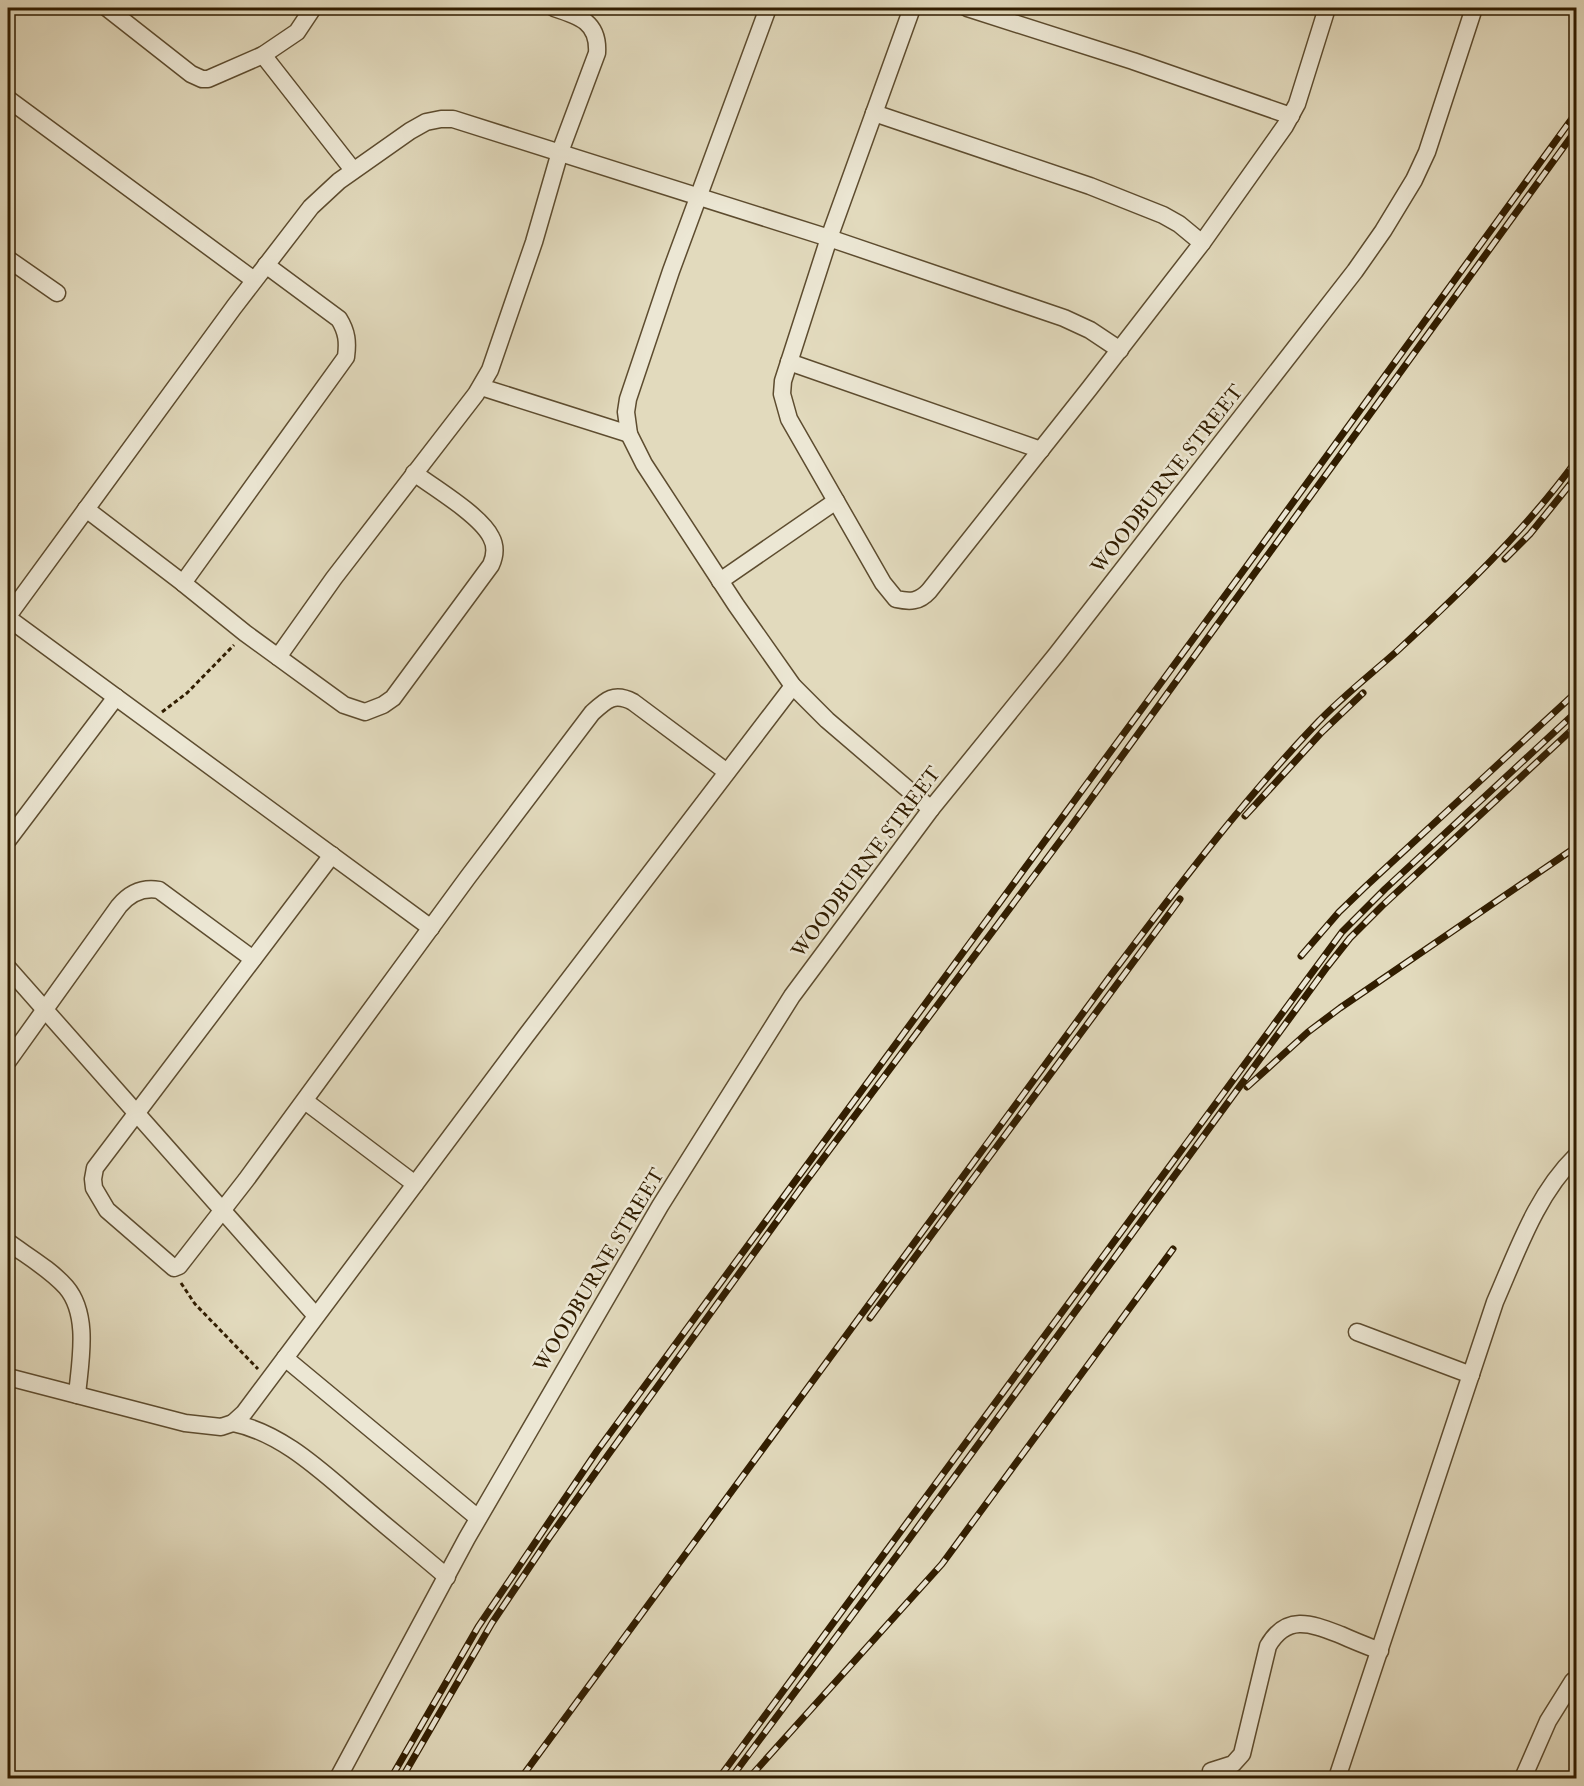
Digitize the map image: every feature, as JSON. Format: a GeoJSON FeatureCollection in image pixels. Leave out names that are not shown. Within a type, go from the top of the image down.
{"type":"FeatureCollection","features":[{"type":"Feature","properties":{"kind":"street"},"geometry":{"type":"LineString","coordinates":[[107,8],[191,74],[202,79],[223,74],[264,55],[297,32],[314,8]]}},
{"type":"Feature","properties":{"kind":"street"},"geometry":{"type":"LineString","coordinates":[[278,657],[334,578],[481,387],[490,370],[534,242],[560,152],[597,53],[598,39],[587,22],[578,15],[554,8]]}},
{"type":"Feature","properties":{"kind":"street"},"geometry":{"type":"LineString","coordinates":[[768,8],[698,195],[628,399],[626,412],[629,434],[644,464],[720,581],[793,686],[827,720],[930,809]]}},
{"type":"Feature","properties":{"kind":"street"},"geometry":{"type":"LineString","coordinates":[[912,8],[829,238],[783,381],[782,394],[784,407],[794,429],[883,583],[896,599],[915,601],[929,591],[1120,350],[1202,243],[1291,116],[1327,8]]}},
{"type":"Feature","properties":{"kind":"street"},"geometry":{"type":"LineString","coordinates":[[967,8],[1133,61],[1291,116]]}},
{"type":"Feature","properties":{"kind":"street","name":"WOODBURNE STREET"},"geometry":{"type":"LineString","coordinates":[[338,1779],[478,1518],[660,1206],[792,996],[930,809],[1063,646],[1348,281],[1383,231],[1414,180],[1427,152],[1474,8]]}},
{"type":"Feature","properties":{"kind":"street"},"geometry":{"type":"LineString","coordinates":[[264,55],[353,171]]}},
{"type":"Feature","properties":{"kind":"street"},"geometry":{"type":"LineString","coordinates":[[8,99],[254,280]]}},
{"type":"Feature","properties":{"kind":"street"},"geometry":{"type":"LineString","coordinates":[[874,113],[1090,186],[1163,215],[1179,224],[1202,243]]}},
{"type":"Feature","properties":{"kind":"street"},"geometry":{"type":"LineString","coordinates":[[431,928],[8,617],[254,280],[311,207],[324,194],[410,131],[426,122],[453,118],[698,195],[1064,318],[1090,330],[1120,350]]}},
{"type":"Feature","properties":{"kind":"street"},"geometry":{"type":"LineString","coordinates":[[8,259],[57,293]]}},
{"type":"Feature","properties":{"kind":"street"},"geometry":{"type":"LineString","coordinates":[[183,583],[346,357],[348,344],[346,332],[339,319],[266,265]]}},
{"type":"Feature","properties":{"kind":"street"},"geometry":{"type":"LineString","coordinates":[[789,362],[1041,450]]}},
{"type":"Feature","properties":{"kind":"street"},"geometry":{"type":"LineString","coordinates":[[481,387],[629,434]]}},
{"type":"Feature","properties":{"kind":"street"},"geometry":{"type":"LineString","coordinates":[[86,509],[245,633],[344,705],[365,712],[393,698],[495,557],[491,537],[477,520],[414,473]]}},
{"type":"Feature","properties":{"kind":"street"},"geometry":{"type":"LineString","coordinates":[[720,581],[836,501]]}},
{"type":"Feature","properties":{"kind":"street"},"geometry":{"type":"LineString","coordinates":[[8,1377],[185,1423],[221,1427],[233,1422],[244,1413],[525,1037],[793,686]]}},
{"type":"Feature","properties":{"kind":"street"},"geometry":{"type":"LineString","coordinates":[[8,840],[116,697]]}},
{"type":"Feature","properties":{"kind":"street"},"geometry":{"type":"LineString","coordinates":[[332,855],[95,1168],[94,1188],[107,1210],[174,1268],[179,1266],[223,1211],[592,713],[610,699],[623,697],[727,772]]}},
{"type":"Feature","properties":{"kind":"street"},"geometry":{"type":"LineString","coordinates":[[8,1061],[119,906],[130,895],[144,889],[159,890],[253,958]]}},
{"type":"Feature","properties":{"kind":"street"},"geometry":{"type":"LineString","coordinates":[[8,968],[316,1316]]}},
{"type":"Feature","properties":{"kind":"street"},"geometry":{"type":"LineString","coordinates":[[304,1101],[415,1184]]}},
{"type":"Feature","properties":{"kind":"street"},"geometry":{"type":"LineString","coordinates":[[1337,1779],[1495,1302],[1524,1234],[1546,1194],[1576,1156]]}},
{"type":"Feature","properties":{"kind":"street"},"geometry":{"type":"LineString","coordinates":[[8,1242],[52,1274],[67,1288],[76,1304],[80,1320],[81,1346],[77,1395]]}},
{"type":"Feature","properties":{"kind":"street"},"geometry":{"type":"LineString","coordinates":[[1356,1332],[1471,1375]]}},
{"type":"Feature","properties":{"kind":"street"},"geometry":{"type":"LineString","coordinates":[[285,1358],[478,1518]]}},
{"type":"Feature","properties":{"kind":"street"},"geometry":{"type":"LineString","coordinates":[[233,1422],[251,1426],[274,1438],[305,1460],[447,1577]]}},
{"type":"Feature","properties":{"kind":"street"},"geometry":{"type":"LineString","coordinates":[[1211,1772],[1233,1764],[1242,1754],[1268,1646],[1282,1629],[1302,1623],[1317,1626],[1380,1651]]}},
{"type":"Feature","properties":{"kind":"street"},"geometry":{"type":"LineString","coordinates":[[1523,1779],[1548,1721],[1573,1681]]}},
{"type":"Feature","properties":{"kind":"path"},"geometry":{"type":"LineString","coordinates":[[148,721],[188,693],[245,633]]}},
{"type":"Feature","properties":{"kind":"path"},"geometry":{"type":"LineString","coordinates":[[174,1268],[184,1290],[195,1304],[269,1380]]}},
{"type":"Feature","properties":{"kind":"railway"},"geometry":{"type":"LineString","coordinates":[[391,1778],[478,1627],[597,1451],[1576,113]]}},
{"type":"Feature","properties":{"kind":"railway"},"geometry":{"type":"LineString","coordinates":[[402,1778],[492,1623],[608,1455],[801,1188],[1072,825],[1576,130]]}},
{"type":"Feature","properties":{"kind":"railway"},"geometry":{"type":"LineString","coordinates":[[521,1778],[1111,975],[1211,846],[1318,722],[1396,652],[1491,561],[1576,461]]}},
{"type":"Feature","properties":{"kind":"railway"},"geometry":{"type":"LineString","coordinates":[[1505,559],[1530,534],[1576,477]]}},
{"type":"Feature","properties":{"kind":"railway"},"geometry":{"type":"LineString","coordinates":[[1245,816],[1322,732],[1363,693]]}},
{"type":"Feature","properties":{"kind":"railway"},"geometry":{"type":"LineString","coordinates":[[1301,956],[1339,912],[1365,887],[1571,697]]}},
{"type":"Feature","properties":{"kind":"railway"},"geometry":{"type":"LineString","coordinates":[[719,1778],[1342,932],[1385,889],[1576,712]]}},
{"type":"Feature","properties":{"kind":"railway"},"geometry":{"type":"LineString","coordinates":[[731,1778],[1350,938],[1576,726]]}},
{"type":"Feature","properties":{"kind":"railway"},"geometry":{"type":"LineString","coordinates":[[1247,1087],[1308,1032],[1340,1008],[1576,847]]}},
{"type":"Feature","properties":{"kind":"railway"},"geometry":{"type":"LineString","coordinates":[[870,1318],[1180,899]]}},
{"type":"Feature","properties":{"kind":"railway"},"geometry":{"type":"LineString","coordinates":[[749,1778],[942,1564],[1173,1249]]}}]}
